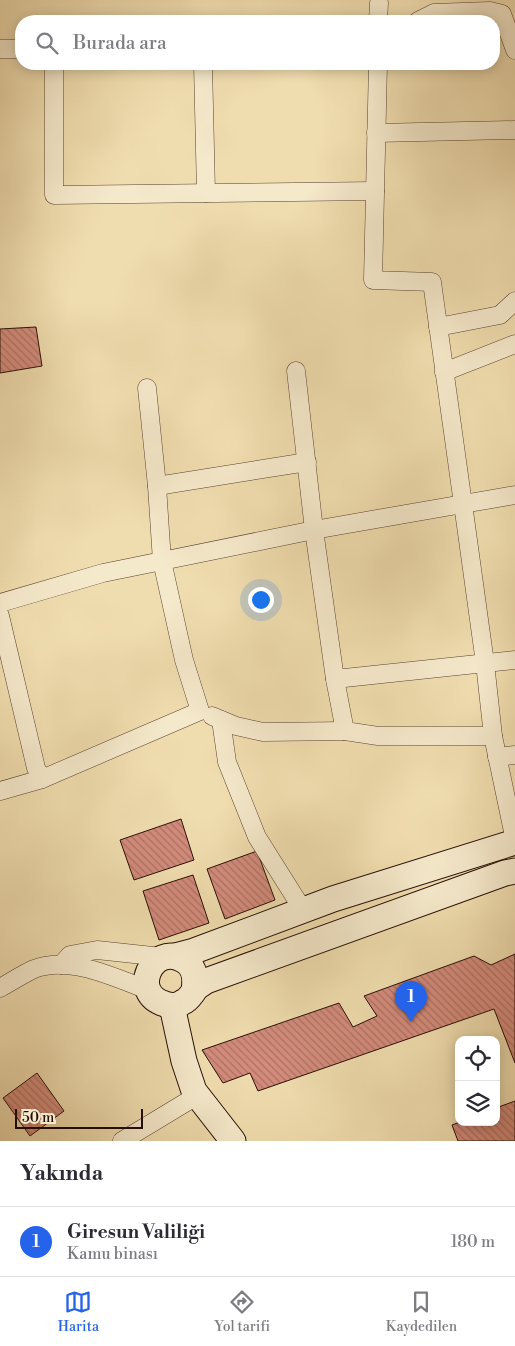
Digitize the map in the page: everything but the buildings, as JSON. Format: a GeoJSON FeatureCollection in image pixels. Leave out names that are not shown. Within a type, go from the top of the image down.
{"type":"FeatureCollection","features":[{"type":"Feature","properties":{"kind":"street"},"geometry":{"type":"LineString","coordinates":[[378,15],[379,3]]}},
{"type":"Feature","properties":{"kind":"street"},"geometry":{"type":"LineString","coordinates":[[430,15],[434,13],[490,11],[502,14],[515,50]]}},
{"type":"Feature","properties":{"kind":"street"},"geometry":{"type":"LineString","coordinates":[[0,49],[15,49]]}},
{"type":"Feature","properties":{"kind":"street"},"geometry":{"type":"LineString","coordinates":[[54,70],[54,195],[375,191]]}},
{"type":"Feature","properties":{"kind":"street"},"geometry":{"type":"LineString","coordinates":[[203,70],[206,193]]}},
{"type":"Feature","properties":{"kind":"street"},"geometry":{"type":"LineString","coordinates":[[378,70],[373,280],[432,282],[485,663],[493,736],[506,756],[515,842],[333,898],[194,952],[168,957],[151,966],[146,977],[148,990],[157,1002],[172,1006],[183,1003],[194,990],[206,981],[459,889],[515,871]]}},
{"type":"Feature","properties":{"kind":"street"},"geometry":{"type":"LineString","coordinates":[[376,133],[515,130]]}},
{"type":"Feature","properties":{"kind":"street"},"geometry":{"type":"LineString","coordinates":[[438,327],[500,314],[515,301]]}},
{"type":"Feature","properties":{"kind":"street"},"geometry":{"type":"LineString","coordinates":[[444,372],[515,344]]}},
{"type":"Feature","properties":{"kind":"street"},"geometry":{"type":"LineString","coordinates":[[296,371],[314,530],[345,731]]}},
{"type":"Feature","properties":{"kind":"street"},"geometry":{"type":"LineString","coordinates":[[147,388],[162,561],[184,660],[200,711]]}},
{"type":"Feature","properties":{"kind":"street"},"geometry":{"type":"LineString","coordinates":[[157,486],[306,462]]}},
{"type":"Feature","properties":{"kind":"street"},"geometry":{"type":"LineString","coordinates":[[0,604],[103,573],[314,530],[515,495]]}},
{"type":"Feature","properties":{"kind":"street"},"geometry":{"type":"LineString","coordinates":[[0,616],[36,768],[42,779]]}},
{"type":"Feature","properties":{"kind":"street"},"geometry":{"type":"LineString","coordinates":[[336,679],[515,660]]}},
{"type":"Feature","properties":{"kind":"street"},"geometry":{"type":"LineString","coordinates":[[0,791],[42,779],[200,711],[236,726],[263,732],[345,731],[378,736],[493,736]]}},
{"type":"Feature","properties":{"kind":"street"},"geometry":{"type":"LineString","coordinates":[[221,720],[226,762],[257,836],[303,910]]}},
{"type":"Feature","properties":{"kind":"street"},"geometry":{"type":"LineString","coordinates":[[61,965],[70,955],[97,950],[184,960],[192,967],[196,978],[194,990]]}},
{"type":"Feature","properties":{"kind":"street"},"geometry":{"type":"LineString","coordinates":[[0,988],[35,969],[61,965],[101,972],[148,990]]}},
{"type":"Feature","properties":{"kind":"street"},"geometry":{"type":"LineString","coordinates":[[172,1006],[184,1061],[194,1091],[233,1141]]}},
{"type":"Feature","properties":{"kind":"street"},"geometry":{"type":"LineString","coordinates":[[122,1141],[198,1095]]}},
{"type":"Feature","properties":{"kind":"place","name":"Giresun Valiliği"},"geometry":{"type":"Point","coordinates":[411,1022]}}]}
